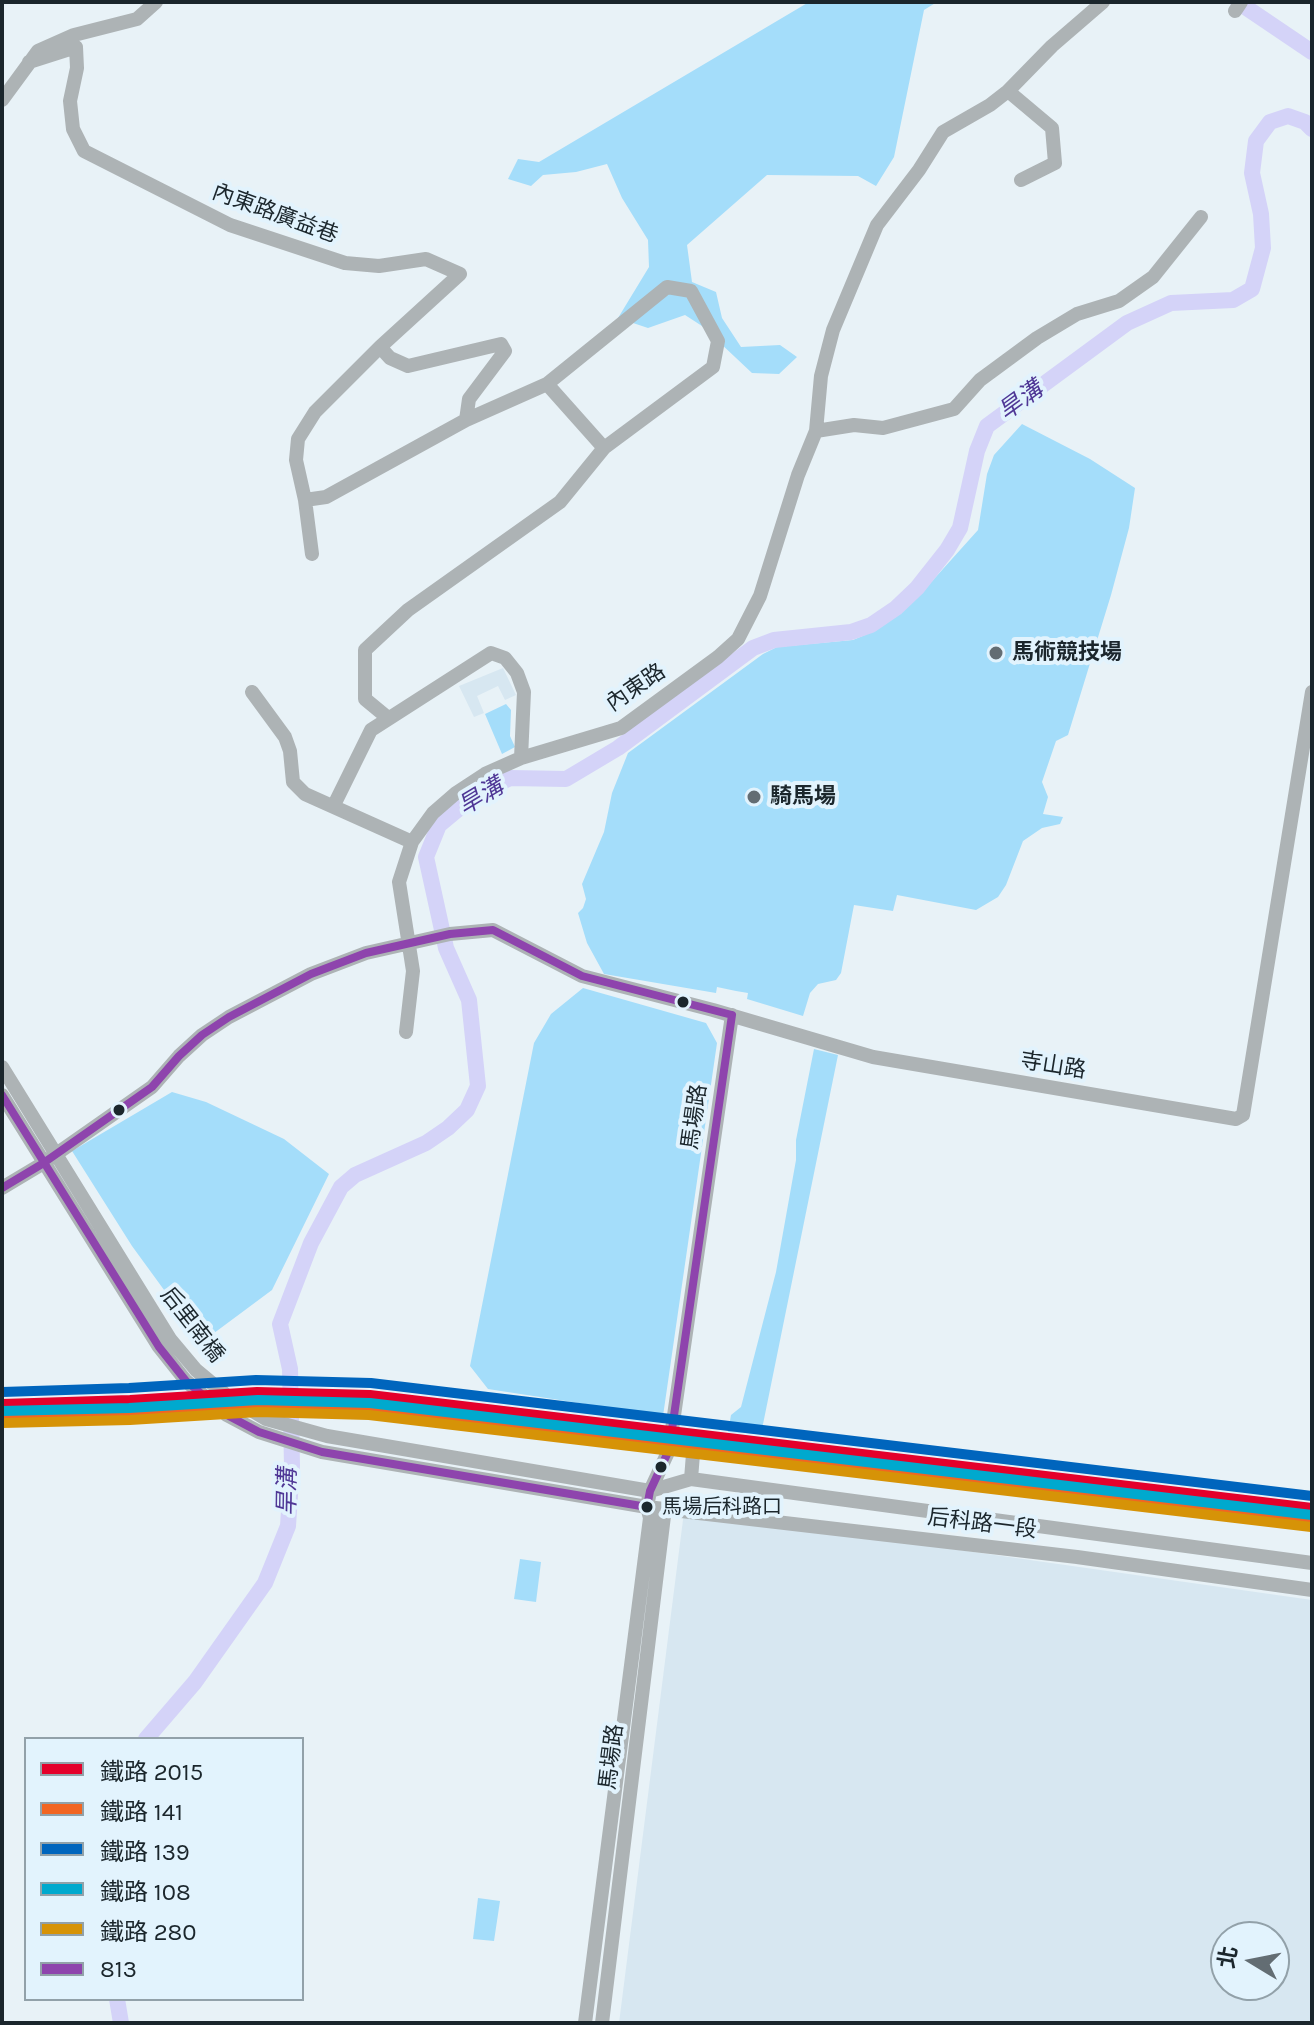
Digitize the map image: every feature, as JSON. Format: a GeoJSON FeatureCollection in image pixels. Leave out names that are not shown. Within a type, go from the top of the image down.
{"type":"FeatureCollection","features":[{"type":"Feature","properties":{"kind":"street"},"geometry":{"type":"LineString","coordinates":[[2,100],[38,51],[74,35],[137,19],[156,2]]}},
{"type":"Feature","properties":{"kind":"street","name":"內東路"},"geometry":{"type":"LineString","coordinates":[[406,1032],[413,971],[399,882],[412,842],[433,813],[485,774],[521,758],[621,728],[738,639],[760,596],[798,475],[816,431],[826,351],[877,225],[919,170],[943,132],[1008,91],[1052,46],[1103,2]]}},
{"type":"Feature","properties":{"kind":"street","name":"內東路廣益巷"},"geometry":{"type":"LineString","coordinates":[[29,62],[76,47],[77,68],[70,101],[73,129],[84,151],[217,219],[345,263],[379,266],[426,259],[460,274],[315,412],[298,439],[296,460],[312,554]]}},
{"type":"Feature","properties":{"kind":"street"},"geometry":{"type":"LineString","coordinates":[[1008,91],[1052,128],[1055,163],[1021,180]]}},
{"type":"Feature","properties":{"kind":"street"},"geometry":{"type":"LineString","coordinates":[[816,431],[854,425],[883,428],[954,409],[980,380],[1037,338],[1077,314],[1119,301],[1153,277],[1201,217]]}},
{"type":"Feature","properties":{"kind":"street"},"geometry":{"type":"LineString","coordinates":[[305,500],[326,497],[466,420],[547,384],[667,287],[691,291],[718,341],[713,367],[604,448],[560,502],[408,610],[365,650],[365,699],[388,718]]}},
{"type":"Feature","properties":{"kind":"street"},"geometry":{"type":"LineString","coordinates":[[380,347],[390,358],[408,366],[501,344],[505,351],[469,399],[466,420]]}},
{"type":"Feature","properties":{"kind":"street"},"geometry":{"type":"LineString","coordinates":[[547,384],[604,448]]}},
{"type":"Feature","properties":{"kind":"street"},"geometry":{"type":"LineString","coordinates":[[334,805],[371,730],[491,653],[505,658],[517,673],[524,692],[521,758]]}},
{"type":"Feature","properties":{"kind":"street"},"geometry":{"type":"LineString","coordinates":[[252,692],[285,737],[290,751],[293,782],[305,794],[412,842]]}},
{"type":"Feature","properties":{"kind":"street","name":"寺山路"},"geometry":{"type":"LineString","coordinates":[[407,944],[450,934],[493,930],[582,976],[732,1015],[823,1044],[943,1071],[1236,1119],[1243,1115],[1312,692]]}},
{"type":"Feature","properties":{"kind":"street"},"geometry":{"type":"LineString","coordinates":[[2,1188],[42,1164],[152,1087],[202,1035],[229,1017],[337,963],[407,944]]}},
{"type":"Feature","properties":{"kind":"street","name":"馬場路"},"geometry":{"type":"LineString","coordinates":[[585,2023],[650,1518],[647,1507],[650,1491],[669,1450],[732,1015]]}},
{"type":"Feature","properties":{"kind":"street","name":"后里南橋"},"geometry":{"type":"LineString","coordinates":[[2,1067],[170,1339],[196,1370],[226,1395],[266,1419],[327,1436],[650,1491]]}},
{"type":"Feature","properties":{"kind":"street","name":"后里南橋"},"geometry":{"type":"LineString","coordinates":[[2,1095],[159,1347],[186,1381],[227,1415],[259,1432],[322,1452],[647,1507]]}},
{"type":"Feature","properties":{"kind":"street"},"geometry":{"type":"LineString","coordinates":[[691,1479],[693,1454]]}},
{"type":"Feature","properties":{"kind":"street","name":"后科路一段"},"geometry":{"type":"LineString","coordinates":[[650,1491],[691,1479],[1312,1563]]}},
{"type":"Feature","properties":{"kind":"street","name":"馬場路"},"geometry":{"type":"LineString","coordinates":[[602,2023],[664,1516],[647,1507]]}},
{"type":"Feature","properties":{"kind":"street","name":"后科路一段"},"geometry":{"type":"LineString","coordinates":[[647,1507],[1077,1557],[1312,1590]]}},
{"type":"Feature","properties":{"kind":"shaded area"},"geometry":{"type":"Polygon","coordinates":[[[809,2],[937,2],[924,10],[894,157],[876,186],[858,176],[767,175],[687,245],[692,282],[716,292],[722,318],[741,347],[780,345],[797,357],[779,374],[752,373],[702,326],[685,315],[648,328],[618,318],[649,267],[648,240],[622,198],[607,164],[576,172],[543,175],[531,186],[508,179],[518,159],[539,162],[809,2]]]}},
{"type":"Feature","properties":{"kind":"shaded area"},"geometry":{"type":"Polygon","coordinates":[[[1022,424],[1090,459],[1135,488],[1129,528],[1111,595],[1068,735],[1056,741],[1042,782],[1048,797],[1043,814],[1063,817],[1060,824],[1042,828],[1023,841],[1006,885],[998,897],[976,910],[897,895],[893,911],[854,905],[841,973],[836,980],[818,984],[810,993],[803,1016],[747,999],[748,993],[717,987],[716,993],[604,974],[587,943],[578,913],[586,899],[582,884],[604,832],[612,793],[628,753],[763,654],[777,647],[853,640],[872,632],[916,599],[978,530],[987,474],[994,455],[1022,424]]]}},
{"type":"Feature","properties":{"kind":"shaded area"},"geometry":{"type":"Polygon","coordinates":[[[503,668],[516,695],[505,700],[498,686],[477,696],[484,713],[474,717],[459,686],[503,668]]]}},
{"type":"Feature","properties":{"kind":"shaded area"},"geometry":{"type":"Polygon","coordinates":[[[506,704],[511,710],[510,736],[515,747],[502,754],[485,714],[506,704]]]}},
{"type":"Feature","properties":{"kind":"shaded area"},"geometry":{"type":"Polygon","coordinates":[[[583,988],[706,1023],[717,1043],[663,1416],[488,1389],[470,1366],[534,1043],[551,1014],[583,988]]]}},
{"type":"Feature","properties":{"kind":"shaded area"},"geometry":{"type":"Polygon","coordinates":[[[814,1049],[838,1055],[761,1434],[728,1432],[731,1415],[741,1407],[776,1272],[796,1160],[796,1140],[814,1049]]]}},
{"type":"Feature","properties":{"kind":"shaded area"},"geometry":{"type":"Polygon","coordinates":[[[172,1092],[206,1102],[284,1139],[329,1174],[272,1290],[202,1342],[132,1246],[72,1151],[172,1092]]]}},
{"type":"Feature","properties":{"kind":"shaded area"},"geometry":{"type":"Polygon","coordinates":[[[699,1505],[832,1524],[889,1540],[1312,1600],[1312,2023],[619,2023],[684,1512],[699,1505]]]}},
{"type":"Feature","properties":{"kind":"shaded area"},"geometry":{"type":"Polygon","coordinates":[[[520,1559],[541,1562],[536,1602],[514,1599],[520,1559]]]}},
{"type":"Feature","properties":{"kind":"shaded area"},"geometry":{"type":"Polygon","coordinates":[[[478,1898],[500,1901],[494,1941],[473,1939],[478,1898]]]}},
{"type":"Feature","properties":{"kind":"waterway","name":"旱溝"},"geometry":{"type":"LineString","coordinates":[[1238,2],[1312,52]]}},
{"type":"Feature","properties":{"kind":"waterway","name":"旱溝"},"geometry":{"type":"LineString","coordinates":[[148,1737],[195,1682],[265,1583],[288,1526],[292,1465],[290,1369],[280,1324],[311,1243],[341,1187],[355,1175],[426,1143],[448,1128],[467,1110],[478,1086],[469,1000],[446,948],[426,857],[439,825],[475,795],[510,778],[566,779],[618,748],[753,648],[774,640],[851,632],[871,625],[896,608],[917,588],[960,528],[977,451],[987,426],[1127,323],[1171,303],[1233,300],[1252,289],[1263,248],[1261,214],[1252,173],[1256,141],[1270,122],[1288,116],[1305,122],[1312,129]]}},
{"type":"Feature","properties":{"kind":"waterway","name":"旱溝"},"geometry":{"type":"LineString","coordinates":[[117,2001],[121,2023]]}},
{"type":"Feature","properties":{"kind":"rail line","name":"139"},"geometry":{"type":"LineString","coordinates":[[2,1392],[256,1380],[371,1383],[1312,1496]]}},
{"type":"Feature","properties":{"kind":"rail line","name":"2015"},"geometry":{"type":"LineString","coordinates":[[2,1404],[257,1392],[370,1395],[1312,1508]]}},
{"type":"Feature","properties":{"kind":"rail line","name":"108"},"geometry":{"type":"LineString","coordinates":[[2,1411],[129,1408],[258,1400],[370,1403],[1312,1515]]}},
{"type":"Feature","properties":{"kind":"rail line","name":"141"},"geometry":{"type":"LineString","coordinates":[[2,1416],[257,1404],[369,1407],[1311,1520]]}},
{"type":"Feature","properties":{"kind":"rail line","name":"280"},"geometry":{"type":"LineString","coordinates":[[2,1423],[130,1420],[258,1412],[369,1415],[1311,1527]]}},
{"type":"Feature","properties":{"kind":"transit line","name":"813"},"geometry":{"type":"LineString","coordinates":[[2,1188],[42,1164],[152,1087],[202,1035],[229,1017],[311,974],[366,953],[450,934],[493,930],[582,976],[732,1015]]}},
{"type":"Feature","properties":{"kind":"transit line","name":"813"},"geometry":{"type":"LineString","coordinates":[[2,1095],[159,1347],[186,1381],[227,1415],[259,1432],[322,1452],[647,1507],[650,1491],[669,1450],[732,1015]]}},
{"type":"Feature","properties":{"kind":"place","name":"馬術競技場"},"geometry":{"type":"Point","coordinates":[996,653]}},
{"type":"Feature","properties":{"kind":"place","name":"騎馬場"},"geometry":{"type":"Point","coordinates":[754,797]}},
{"type":"Feature","properties":{"kind":"place","name":"馬場后科路口"},"geometry":{"type":"Point","coordinates":[647,1507]}}]}
